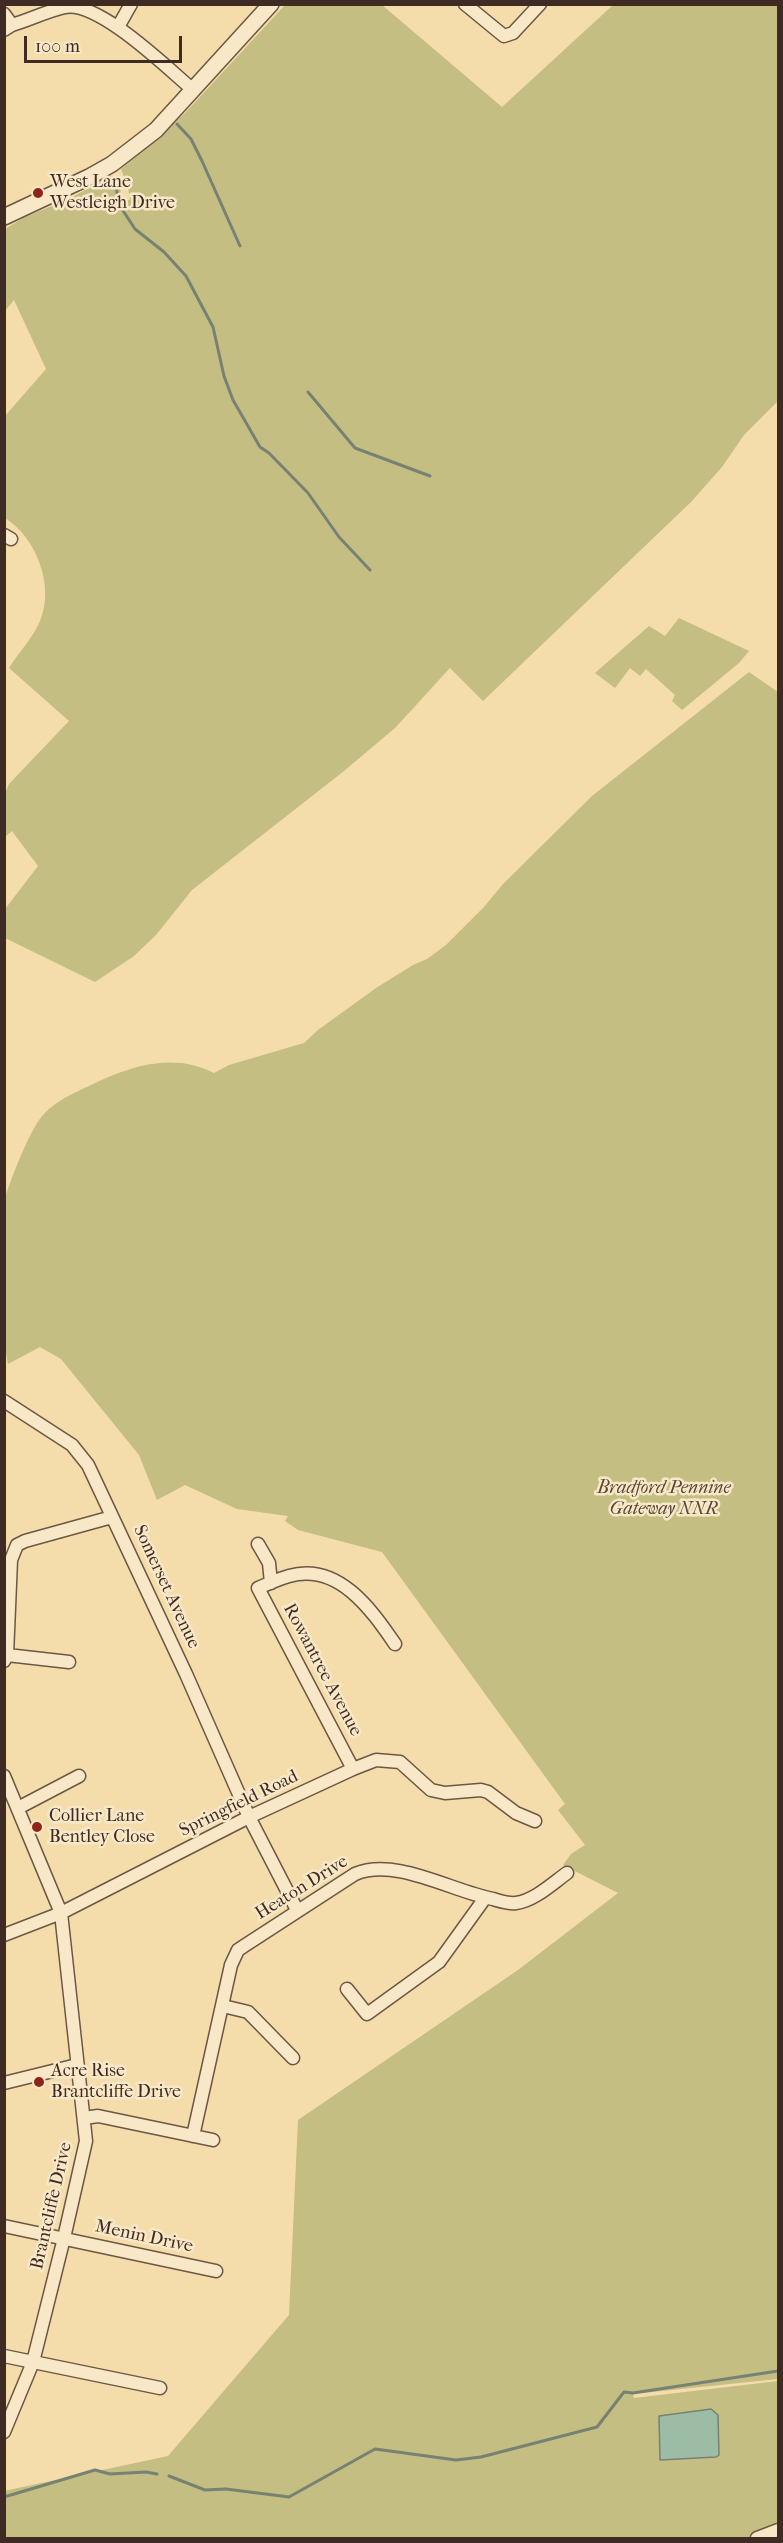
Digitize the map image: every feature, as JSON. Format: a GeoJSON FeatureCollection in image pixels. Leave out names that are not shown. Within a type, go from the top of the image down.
{"type":"FeatureCollection","features":[{"type":"Feature","properties":{"kind":"street"},"geometry":{"type":"LineString","coordinates":[[117,27],[131,4]]}},
{"type":"Feature","properties":{"kind":"street"},"geometry":{"type":"LineString","coordinates":[[4,217],[112,164],[156,130],[271,4]]}},
{"type":"Feature","properties":{"kind":"street"},"geometry":{"type":"LineString","coordinates":[[465,4],[504,36],[513,33],[540,4]]}},
{"type":"Feature","properties":{"kind":"street"},"geometry":{"type":"LineString","coordinates":[[7,23],[67,7],[90,11],[117,27],[192,89]]}},
{"type":"Feature","properties":{"kind":"street","name":"Somerset Avenue"},"geometry":{"type":"LineString","coordinates":[[7,1403],[78,1451],[88,1465],[186,1674],[249,1817],[297,1910]]}},
{"type":"Feature","properties":{"kind":"street"},"geometry":{"type":"LineString","coordinates":[[69,1662],[6,1658],[11,1560],[17,1545],[25,1541],[112,1516]]}},
{"type":"Feature","properties":{"kind":"street"},"geometry":{"type":"LineString","coordinates":[[258,1544],[269,1563],[271,1583],[290,1576],[306,1574],[336,1581],[350,1589],[365,1603],[395,1644]]}},
{"type":"Feature","properties":{"kind":"street","name":"Rowantree Avenue"},"geometry":{"type":"LineString","coordinates":[[271,1583],[258,1588],[353,1769]]}},
{"type":"Feature","properties":{"kind":"street","name":"Springfield Road"},"geometry":{"type":"LineString","coordinates":[[4,1935],[61,1913],[249,1817],[376,1760],[393,1760],[405,1766],[431,1790],[445,1793],[481,1790],[488,1792],[516,1813],[535,1821]]}},
{"type":"Feature","properties":{"kind":"street"},"geometry":{"type":"LineString","coordinates":[[18,1808],[79,1776]]}},
{"type":"Feature","properties":{"kind":"street","name":"Brantcliffe Drive"},"geometry":{"type":"LineString","coordinates":[[4,2432],[33,2362],[86,2140],[61,1913],[5,1778]]}},
{"type":"Feature","properties":{"kind":"street","name":"Heaton Drive"},"geometry":{"type":"LineString","coordinates":[[193,2136],[231,1965],[238,1950],[355,1874],[373,1868],[397,1871],[485,1898],[515,1904],[531,1898],[567,1873]]}},
{"type":"Feature","properties":{"kind":"street"},"geometry":{"type":"LineString","coordinates":[[347,1989],[368,2014],[438,1962],[485,1898]]}},
{"type":"Feature","properties":{"kind":"street"},"geometry":{"type":"LineString","coordinates":[[222,2006],[248,2012],[293,2058]]}},
{"type":"Feature","properties":{"kind":"street"},"geometry":{"type":"LineString","coordinates":[[4,2083],[78,2065]]}},
{"type":"Feature","properties":{"kind":"street"},"geometry":{"type":"LineString","coordinates":[[84,2118],[98,2116],[213,2140]]}},
{"type":"Feature","properties":{"kind":"street","name":"Menin Drive"},"geometry":{"type":"LineString","coordinates":[[4,2226],[216,2271]]}},
{"type":"Feature","properties":{"kind":"street"},"geometry":{"type":"LineString","coordinates":[[4,2356],[160,2388]]}},
{"type":"Feature","properties":{"kind":"street"},"geometry":{"type":"LineString","coordinates":[[757,2538],[778,2530]]}},
{"type":"Feature","properties":{"kind":"green space"},"geometry":{"type":"Polygon","coordinates":[[[285,5],[382,5],[502,107],[613,5],[778,5],[778,401],[744,435],[722,467],[691,502],[483,701],[450,668],[395,728],[192,890],[156,935],[134,956],[95,982],[5,938],[5,909],[38,866],[12,831],[5,837],[5,793],[9,784],[69,721],[9,668],[40,621],[45,593],[44,578],[34,550],[26,537],[5,518],[5,416],[46,369],[14,300],[5,311],[5,229],[23,218],[73,197],[110,175],[120,187],[122,200],[130,200],[121,169],[185,113],[285,5]]]}},
{"type":"Feature","properties":{"kind":"green space"},"geometry":{"type":"Polygon","coordinates":[[[679,618],[749,651],[739,663],[682,710],[672,701],[675,695],[646,669],[640,676],[630,668],[615,688],[595,673],[649,626],[665,636],[679,618]]]}},
{"type":"Feature","properties":{"kind":"green space","name":"Bradford Pennine Gateway NNR"},"geometry":{"type":"Polygon","coordinates":[[[749,672],[778,692],[778,2379],[633,2394],[634,2398],[778,2381],[778,2538],[5,2538],[4,2491],[168,2456],[289,2315],[298,2120],[518,1970],[618,1893],[563,1865],[571,1854],[585,1845],[558,1810],[565,1804],[382,1552],[298,1530],[285,1521],[288,1516],[237,1509],[185,1485],[157,1500],[139,1455],[61,1359],[40,1347],[8,1364],[4,1342],[4,1202],[15,1169],[33,1130],[44,1114],[66,1097],[106,1078],[136,1067],[167,1063],[183,1063],[214,1073],[229,1065],[304,1043],[318,1030],[376,988],[427,959],[446,945],[484,907],[503,884],[592,796],[749,672]]]}},
{"type":"Feature","properties":{"kind":"shaded area"},"geometry":{"type":"Polygon","coordinates":[[[711,2409],[718,2415],[719,2455],[660,2460],[659,2416],[711,2409]]]}},
{"type":"Feature","properties":{"kind":"waterway"},"geometry":{"type":"LineString","coordinates":[[177,124],[191,139],[240,246]]}},
{"type":"Feature","properties":{"kind":"waterway"},"geometry":{"type":"LineString","coordinates":[[116,182],[118,203],[135,229],[164,252],[186,276],[213,327],[224,376],[233,400],[260,447],[269,453],[308,493],[339,537],[370,570]]}},
{"type":"Feature","properties":{"kind":"waterway"},"geometry":{"type":"LineString","coordinates":[[308,392],[355,448],[430,476]]}},
{"type":"Feature","properties":{"kind":"waterway"},"geometry":{"type":"LineString","coordinates":[[169,2476],[205,2490],[226,2489],[289,2497],[375,2449],[456,2460],[481,2457],[597,2427],[624,2392],[633,2393],[778,2371]]}},
{"type":"Feature","properties":{"kind":"waterway"},"geometry":{"type":"LineString","coordinates":[[4,2497],[95,2470],[110,2474],[146,2472],[157,2474]]}},
{"type":"Feature","properties":{"kind":"place","name":"West Lane Westleigh Drive"},"geometry":{"type":"Point","coordinates":[38,193]}},
{"type":"Feature","properties":{"kind":"place","name":"Collier Lane Bentley Close"},"geometry":{"type":"Point","coordinates":[37,1827]}},
{"type":"Feature","properties":{"kind":"place","name":"Acre Rise Brantcliffe Drive"},"geometry":{"type":"Point","coordinates":[39,2082]}}]}
